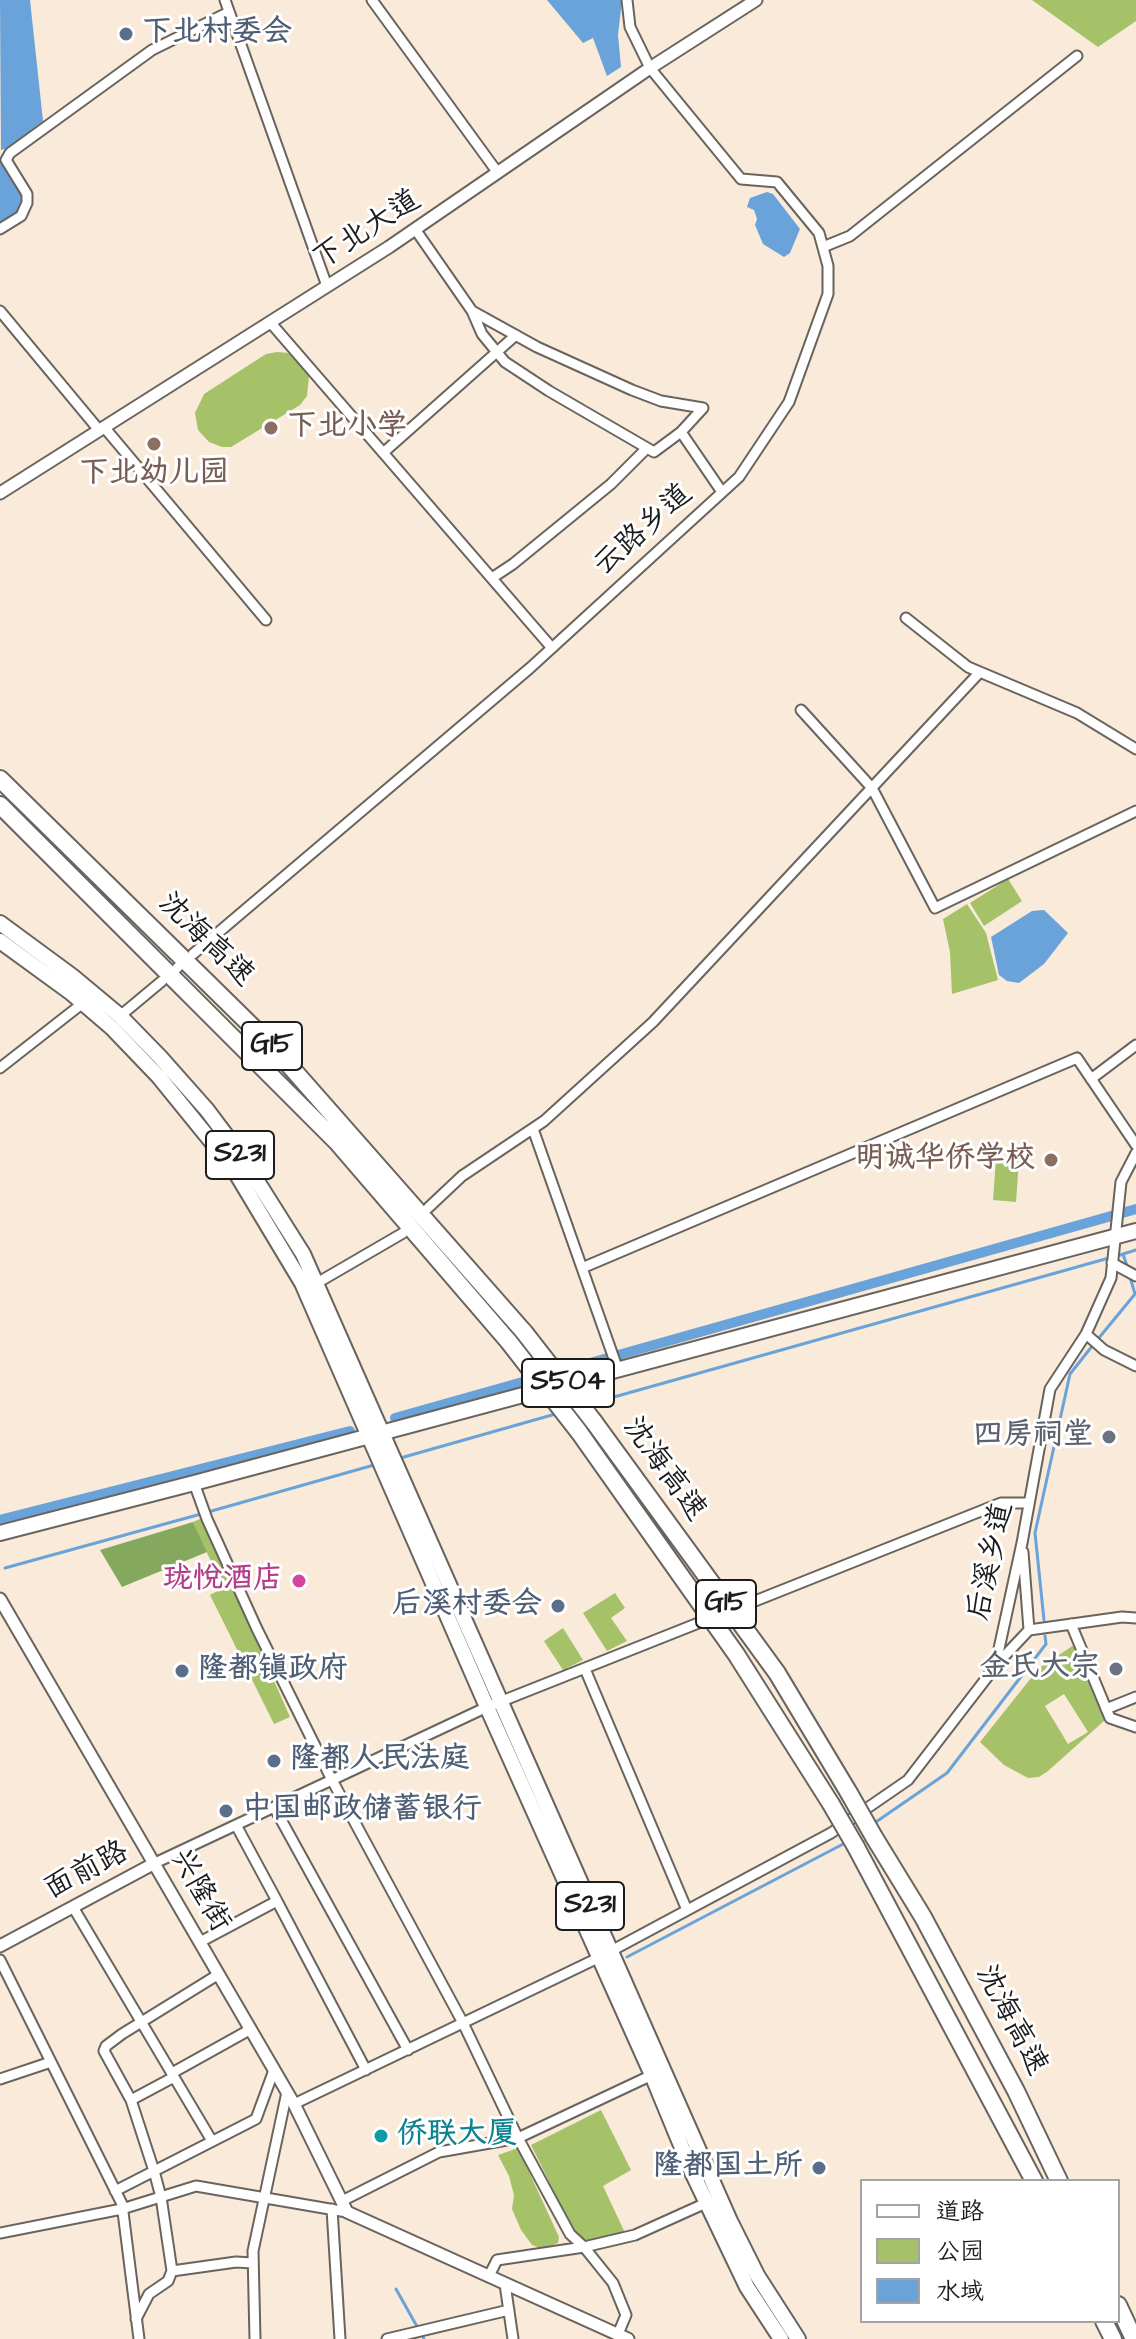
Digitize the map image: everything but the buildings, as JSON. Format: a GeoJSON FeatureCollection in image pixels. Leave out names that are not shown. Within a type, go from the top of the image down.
{"type":"FeatureCollection","features":[{"type":"Feature","properties":{"kind":"highway","name":"沈海高速"},"geometry":{"type":"LineString","coordinates":[[0,779],[274,1048],[524,1332],[594,1422],[777,1673],[923,1917],[1016,2091],[1058,2179]]}},
{"type":"Feature","properties":{"kind":"highway","name":"沈海高速"},"geometry":{"type":"LineString","coordinates":[[0,805],[337,1142],[509,1342],[579,1432],[736,1654],[831,1804],[1033,2179]]}},
{"type":"Feature","properties":{"kind":"highway"},"geometry":{"type":"LineString","coordinates":[[1120,2309],[1134,2339]]}},
{"type":"Feature","properties":{"kind":"main road","name":"S231"},"geometry":{"type":"LineString","coordinates":[[0,923],[120,1016],[160,1057],[223,1132],[280,1214],[317,1283],[376,1434]]}},
{"type":"Feature","properties":{"kind":"main road","name":"S231"},"geometry":{"type":"LineString","coordinates":[[0,941],[83,1003],[159,1077],[233,1168],[302,1283],[376,1434],[604,1955],[757,2275],[798,2339]]}},
{"type":"Feature","properties":{"kind":"main road","name":"S504"},"geometry":{"type":"LineString","coordinates":[[0,1533],[1113,1241],[1136,1231]]}},
{"type":"Feature","properties":{"kind":"main road","name":"S231"},"geometry":{"type":"LineString","coordinates":[[604,1955],[706,2203],[747,2287],[781,2339]]}},
{"type":"Feature","properties":{"kind":"street"},"geometry":{"type":"LineString","coordinates":[[225,0],[327,286]]}},
{"type":"Feature","properties":{"kind":"street"},"geometry":{"type":"LineString","coordinates":[[372,0],[498,173]]}},
{"type":"Feature","properties":{"kind":"street","name":"云路乡道"},"geometry":{"type":"LineString","coordinates":[[193,954],[552,648],[739,477],[789,402],[828,294],[828,266],[819,233],[777,182],[741,179],[650,68],[630,27],[627,0]]}},
{"type":"Feature","properties":{"kind":"street","name":"下北大道"},"geometry":{"type":"LineString","coordinates":[[0,493],[415,229],[650,68],[756,0]]}},
{"type":"Feature","properties":{"kind":"street"},"geometry":{"type":"LineString","coordinates":[[0,229],[21,216],[27,203],[27,194],[3,158],[152,50],[229,12]]}},
{"type":"Feature","properties":{"kind":"street"},"geometry":{"type":"LineString","coordinates":[[823,247],[850,236],[1077,56]]}},
{"type":"Feature","properties":{"kind":"street"},"geometry":{"type":"LineString","coordinates":[[415,229],[472,311],[482,334],[505,362],[549,391],[654,452],[681,432],[703,408],[661,401],[632,390],[472,311]]}},
{"type":"Feature","properties":{"kind":"street"},"geometry":{"type":"LineString","coordinates":[[0,311],[266,620]]}},
{"type":"Feature","properties":{"kind":"street"},"geometry":{"type":"LineString","coordinates":[[270,322],[552,648]]}},
{"type":"Feature","properties":{"kind":"street"},"geometry":{"type":"LineString","coordinates":[[383,453],[516,335]]}},
{"type":"Feature","properties":{"kind":"street"},"geometry":{"type":"LineString","coordinates":[[681,432],[722,492]]}},
{"type":"Feature","properties":{"kind":"street"},"geometry":{"type":"LineString","coordinates":[[492,578],[611,484],[647,448]]}},
{"type":"Feature","properties":{"kind":"street"},"geometry":{"type":"LineString","coordinates":[[906,618],[968,667],[1077,713],[1136,749]]}},
{"type":"Feature","properties":{"kind":"street"},"geometry":{"type":"LineString","coordinates":[[428,1208],[462,1176],[533,1129],[653,1022],[980,672]]}},
{"type":"Feature","properties":{"kind":"street"},"geometry":{"type":"LineString","coordinates":[[801,710],[872,788],[935,908],[1136,811]]}},
{"type":"Feature","properties":{"kind":"street"},"geometry":{"type":"LineString","coordinates":[[120,1016],[162,981]]}},
{"type":"Feature","properties":{"kind":"street"},"geometry":{"type":"LineString","coordinates":[[0,1068],[83,1003]]}},
{"type":"Feature","properties":{"kind":"street"},"geometry":{"type":"LineString","coordinates":[[1091,1079],[1136,1045]]}},
{"type":"Feature","properties":{"kind":"street"},"geometry":{"type":"LineString","coordinates":[[582,1268],[1077,1058],[1136,1145]]}},
{"type":"Feature","properties":{"kind":"street"},"geometry":{"type":"LineString","coordinates":[[533,1129],[618,1370]]}},
{"type":"Feature","properties":{"kind":"street","name":"后溪乡道"},"geometry":{"type":"LineString","coordinates":[[294,2104],[604,1955],[831,1833],[908,1780],[995,1667],[1022,1543],[1050,1389],[1092,1340],[1111,1278],[1121,1182],[1136,1153]]}},
{"type":"Feature","properties":{"kind":"street"},"geometry":{"type":"LineString","coordinates":[[317,1283],[403,1233]]}},
{"type":"Feature","properties":{"kind":"street"},"geometry":{"type":"LineString","coordinates":[[1112,1263],[1131,1273]]}},
{"type":"Feature","properties":{"kind":"street"},"geometry":{"type":"LineString","coordinates":[[1092,1340],[1136,1366]]}},
{"type":"Feature","properties":{"kind":"street"},"geometry":{"type":"LineString","coordinates":[[0,2233],[122,2209],[196,2186],[340,2208],[623,2337],[626,2315],[613,2283],[570,2234],[518,2138],[463,2023],[332,1780],[257,1629],[194,1483]]}},
{"type":"Feature","properties":{"kind":"street"},"geometry":{"type":"LineString","coordinates":[[740,1607],[1001,1503],[1029,1503]]}},
{"type":"Feature","properties":{"kind":"street"},"geometry":{"type":"LineString","coordinates":[[1022,1543],[1029,1630]]}},
{"type":"Feature","properties":{"kind":"street","name":"兴隆街"},"geometry":{"type":"LineString","coordinates":[[0,1599],[294,2104],[340,2208]]}},
{"type":"Feature","properties":{"kind":"street"},"geometry":{"type":"LineString","coordinates":[[995,1667],[1029,1630],[1122,1617],[1136,1618]]}},
{"type":"Feature","properties":{"kind":"street"},"geometry":{"type":"LineString","coordinates":[[155,1863],[494,1704],[701,1622]]}},
{"type":"Feature","properties":{"kind":"street"},"geometry":{"type":"LineString","coordinates":[[1071,1624],[1110,1718],[1136,1727]]}},
{"type":"Feature","properties":{"kind":"street"},"geometry":{"type":"LineString","coordinates":[[585,1669],[687,1910]]}},
{"type":"Feature","properties":{"kind":"street"},"geometry":{"type":"LineString","coordinates":[[1106,1709],[1136,1697]]}},
{"type":"Feature","properties":{"kind":"street"},"geometry":{"type":"LineString","coordinates":[[274,1807],[408,2050]]}},
{"type":"Feature","properties":{"kind":"street"},"geometry":{"type":"LineString","coordinates":[[236,1825],[366,2070]]}},
{"type":"Feature","properties":{"kind":"street","name":"面前路"},"geometry":{"type":"LineString","coordinates":[[0,1946],[155,1863]]}},
{"type":"Feature","properties":{"kind":"street"},"geometry":{"type":"LineString","coordinates":[[200,1942],[277,1901]]}},
{"type":"Feature","properties":{"kind":"street"},"geometry":{"type":"LineString","coordinates":[[73,1907],[212,2141]]}},
{"type":"Feature","properties":{"kind":"street"},"geometry":{"type":"LineString","coordinates":[[0,1960],[122,2209],[139,2339]]}},
{"type":"Feature","properties":{"kind":"street"},"geometry":{"type":"LineString","coordinates":[[136,2319],[149,2294],[168,2281],[172,2271],[154,2171],[131,2100],[104,2051],[106,2046],[141,2022],[219,1974]]}},
{"type":"Feature","properties":{"kind":"street"},"geometry":{"type":"LineString","coordinates":[[131,2100],[251,2029]]}},
{"type":"Feature","properties":{"kind":"street"},"geometry":{"type":"LineString","coordinates":[[0,2079],[51,2062]]}},
{"type":"Feature","properties":{"kind":"street"},"geometry":{"type":"LineString","coordinates":[[115,2191],[256,2119],[274,2070]]}},
{"type":"Feature","properties":{"kind":"street"},"geometry":{"type":"LineString","coordinates":[[340,2208],[439,2152],[518,2138],[652,2075]]}},
{"type":"Feature","properties":{"kind":"street"},"geometry":{"type":"LineString","coordinates":[[255,2339],[253,2251],[287,2092]]}},
{"type":"Feature","properties":{"kind":"street"},"geometry":{"type":"LineString","coordinates":[[489,2276],[497,2260],[584,2247],[635,2235],[706,2203]]}},
{"type":"Feature","properties":{"kind":"street"},"geometry":{"type":"LineString","coordinates":[[340,2208],[340,2339]]}},
{"type":"Feature","properties":{"kind":"street"},"geometry":{"type":"LineString","coordinates":[[172,2271],[236,2262],[253,2263]]}},
{"type":"Feature","properties":{"kind":"street"},"geometry":{"type":"LineString","coordinates":[[505,2284],[513,2339]]}},
{"type":"Feature","properties":{"kind":"street"},"geometry":{"type":"LineString","coordinates":[[387,2339],[509,2310]]}},
{"type":"Feature","properties":{"kind":"green space"},"geometry":{"type":"Polygon","coordinates":[[[1032,0],[1136,0],[1136,21],[1098,47],[1032,0]]]}},
{"type":"Feature","properties":{"kind":"green space"},"geometry":{"type":"Polygon","coordinates":[[[288,353],[297,359],[309,376],[307,396],[300,405],[231,447],[209,442],[198,430],[195,413],[204,394],[266,354],[288,353]]]}},
{"type":"Feature","properties":{"kind":"green space"},"geometry":{"type":"Polygon","coordinates":[[[1008,879],[1022,901],[984,926],[970,903],[1008,879]]]}},
{"type":"Feature","properties":{"kind":"green space"},"geometry":{"type":"Polygon","coordinates":[[[967,904],[986,933],[998,980],[952,994],[950,952],[943,919],[967,904]]]}},
{"type":"Feature","properties":{"kind":"green space"},"geometry":{"type":"Polygon","coordinates":[[[996,1158],[1019,1160],[1016,1202],[993,1200],[996,1158]]]}},
{"type":"Feature","properties":{"kind":"green space"},"geometry":{"type":"Polygon","coordinates":[[[202,1518],[290,1717],[274,1724],[210,1595],[223,1588],[193,1522],[202,1518]]]}},
{"type":"Feature","properties":{"kind":"green space"},"geometry":{"type":"Polygon","coordinates":[[[193,1522],[207,1552],[122,1587],[100,1550],[193,1522]]]}},
{"type":"Feature","properties":{"kind":"green space"},"geometry":{"type":"Polygon","coordinates":[[[615,1593],[625,1608],[611,1618],[627,1641],[607,1651],[583,1613],[615,1593]]]}},
{"type":"Feature","properties":{"kind":"green space"},"geometry":{"type":"Polygon","coordinates":[[[563,1628],[583,1660],[563,1670],[544,1641],[563,1628]]]}},
{"type":"Feature","properties":{"kind":"green space"},"geometry":{"type":"Polygon","coordinates":[[[1074,1645],[1105,1713],[1104,1721],[1048,1771],[1039,1777],[1028,1778],[1004,1765],[980,1742],[1039,1668],[1074,1645]],[[1064,1694],[1045,1706],[1068,1744],[1088,1732],[1064,1694]]]}},
{"type":"Feature","properties":{"kind":"green space"},"geometry":{"type":"Polygon","coordinates":[[[601,2110],[631,2170],[603,2186],[627,2237],[583,2241],[577,2238],[531,2145],[601,2110]]]}},
{"type":"Feature","properties":{"kind":"green space"},"geometry":{"type":"Polygon","coordinates":[[[518,2148],[559,2237],[558,2243],[543,2249],[532,2245],[521,2230],[512,2209],[514,2195],[509,2176],[498,2155],[518,2148]]]}},
{"type":"Feature","properties":{"kind":"water"},"geometry":{"type":"Polygon","coordinates":[[[0,0],[30,0],[43,121],[1,150],[0,0]]]}},
{"type":"Feature","properties":{"kind":"water"},"geometry":{"type":"Polygon","coordinates":[[[547,0],[622,0],[618,35],[621,67],[607,76],[593,38],[583,43],[547,0]]]}},
{"type":"Feature","properties":{"kind":"water"},"geometry":{"type":"Polygon","coordinates":[[[0,163],[19,188],[23,204],[21,209],[0,222],[0,163]]]}},
{"type":"Feature","properties":{"kind":"water"},"geometry":{"type":"Polygon","coordinates":[[[767,192],[773,194],[800,229],[790,253],[784,257],[763,244],[755,225],[754,210],[747,207],[750,198],[767,192]]]}},
{"type":"Feature","properties":{"kind":"water"},"geometry":{"type":"Polygon","coordinates":[[[1044,910],[1068,933],[1044,964],[1019,983],[1007,981],[999,975],[991,937],[1032,911],[1044,910]]]}},
{"type":"Feature","properties":{"kind":"waterway"},"geometry":{"type":"LineString","coordinates":[[395,1418],[1136,1209]]}},
{"type":"Feature","properties":{"kind":"waterway"},"geometry":{"type":"LineString","coordinates":[[1117,1256],[1136,1250]]}},
{"type":"Feature","properties":{"kind":"waterway"},"geometry":{"type":"LineString","coordinates":[[1123,1254],[1128,1269]]}},
{"type":"Feature","properties":{"kind":"waterway"},"geometry":{"type":"LineString","coordinates":[[589,1404],[1109,1258]]}},
{"type":"Feature","properties":{"kind":"waterway"},"geometry":{"type":"LineString","coordinates":[[1098,1339],[1135,1294],[1130,1277]]}},
{"type":"Feature","properties":{"kind":"waterway"},"geometry":{"type":"LineString","coordinates":[[1044,1620],[1035,1533],[1070,1374],[1093,1345]]}},
{"type":"Feature","properties":{"kind":"waterway"},"geometry":{"type":"LineString","coordinates":[[397,1459],[559,1413]]}},
{"type":"Feature","properties":{"kind":"waterway"},"geometry":{"type":"LineString","coordinates":[[0,1520],[350,1431]]}},
{"type":"Feature","properties":{"kind":"waterway"},"geometry":{"type":"LineString","coordinates":[[208,1512],[374,1465]]}},
{"type":"Feature","properties":{"kind":"waterway"},"geometry":{"type":"LineString","coordinates":[[5,1568],[201,1514]]}},
{"type":"Feature","properties":{"kind":"waterway"},"geometry":{"type":"LineString","coordinates":[[873,1824],[947,1773],[1046,1644],[1045,1636]]}},
{"type":"Feature","properties":{"kind":"waterway"},"geometry":{"type":"LineString","coordinates":[[627,1957],[847,1842]]}},
{"type":"Feature","properties":{"kind":"waterway"},"geometry":{"type":"LineString","coordinates":[[396,2289],[424,2339]]}},
{"type":"Feature","properties":{"kind":"place","name":"下北村委会"},"geometry":{"type":"Point","coordinates":[126,34]}},
{"type":"Feature","properties":{"kind":"place","name":"下北小学"},"geometry":{"type":"Point","coordinates":[271,428]}},
{"type":"Feature","properties":{"kind":"place","name":"下北幼儿园"},"geometry":{"type":"Point","coordinates":[154,444]}},
{"type":"Feature","properties":{"kind":"place","name":"明诚华侨学校"},"geometry":{"type":"Point","coordinates":[1051,1160]}},
{"type":"Feature","properties":{"kind":"place","name":"四房祠堂"},"geometry":{"type":"Point","coordinates":[1109,1437]}},
{"type":"Feature","properties":{"kind":"place","name":"珑悦酒店"},"geometry":{"type":"Point","coordinates":[299,1581]}},
{"type":"Feature","properties":{"kind":"place","name":"后溪村委会"},"geometry":{"type":"Point","coordinates":[558,1606]}},
{"type":"Feature","properties":{"kind":"place","name":"金氏大宗"},"geometry":{"type":"Point","coordinates":[1116,1669]}},
{"type":"Feature","properties":{"kind":"place","name":"隆都镇政府"},"geometry":{"type":"Point","coordinates":[182,1671]}},
{"type":"Feature","properties":{"kind":"place","name":"隆都人民法庭"},"geometry":{"type":"Point","coordinates":[274,1761]}},
{"type":"Feature","properties":{"kind":"place","name":"中国邮政储蓄银行"},"geometry":{"type":"Point","coordinates":[226,1811]}},
{"type":"Feature","properties":{"kind":"place","name":"侨联大厦"},"geometry":{"type":"Point","coordinates":[381,2136]}},
{"type":"Feature","properties":{"kind":"place","name":"隆都国土所"},"geometry":{"type":"Point","coordinates":[819,2168]}}]}
